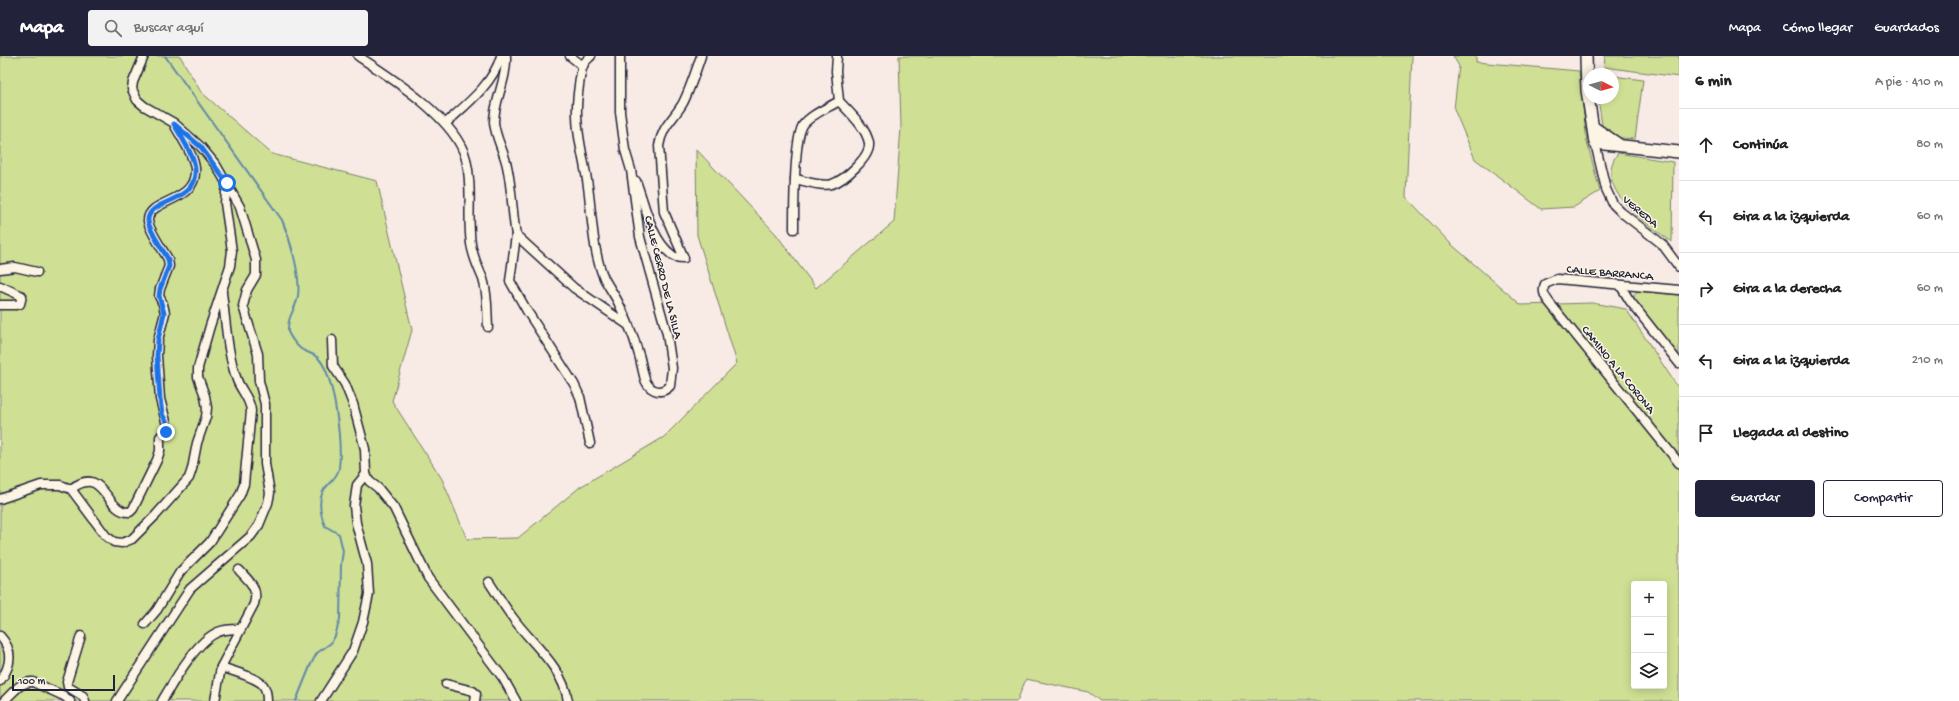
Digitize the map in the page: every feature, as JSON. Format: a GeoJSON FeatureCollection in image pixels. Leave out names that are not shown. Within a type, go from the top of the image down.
{"type":"FeatureCollection","features":[{"type":"Feature","properties":{"kind":"street"},"geometry":{"type":"LineString","coordinates":[[117,701],[190,589],[251,536],[259,525],[268,504],[270,493],[265,464],[264,447],[265,404],[257,367],[258,354],[243,306],[247,290],[256,275],[257,264],[240,207],[227,183],[201,147],[174,124],[144,106],[137,100],[132,89],[133,82],[144,56]]}},
{"type":"Feature","properties":{"kind":"street"},"geometry":{"type":"LineString","coordinates":[[358,56],[390,77],[446,124],[459,143],[466,159],[471,190],[469,220],[471,244],[475,262],[483,279],[488,327]]}},
{"type":"Feature","properties":{"kind":"street"},"geometry":{"type":"LineString","coordinates":[[446,124],[478,94],[492,76],[501,56]]}},
{"type":"Feature","properties":{"kind":"street"},"geometry":{"type":"LineString","coordinates":[[506,56],[506,74],[496,108],[494,121],[496,135],[507,167],[516,235],[510,281],[526,311],[574,384],[580,398],[590,443]]}},
{"type":"Feature","properties":{"kind":"street"},"geometry":{"type":"LineString","coordinates":[[570,56],[583,66],[590,56]]}},
{"type":"Feature","properties":{"kind":"street","name":"CALLE CERRO DE LA SILLA"},"geometry":{"type":"LineString","coordinates":[[583,66],[577,105],[577,129],[587,180],[598,258],[604,278],[618,301],[629,325],[638,349],[648,386],[654,391],[667,389],[670,386],[672,379],[667,334],[640,237],[631,170],[625,150],[620,112],[620,56]]}},
{"type":"Feature","properties":{"kind":"street"},"geometry":{"type":"LineString","coordinates":[[631,170],[661,243],[672,256],[684,258],[664,212],[659,146],[660,136],[683,102],[701,56]]}},
{"type":"Feature","properties":{"kind":"street"},"geometry":{"type":"LineString","coordinates":[[795,179],[824,185],[832,184],[863,160],[868,154],[869,144],[867,136],[839,101],[836,72],[837,56]]}},
{"type":"Feature","properties":{"kind":"street"},"geometry":{"type":"LineString","coordinates":[[1586,56],[1586,76],[1595,143],[1679,152]]}},
{"type":"Feature","properties":{"kind":"street"},"geometry":{"type":"LineString","coordinates":[[794,229],[795,179],[799,134],[803,125],[810,118],[839,101]]}},
{"type":"Feature","properties":{"kind":"street"},"geometry":{"type":"LineString","coordinates":[[71,489],[84,482],[92,483],[104,491],[117,508],[122,511],[130,512],[157,460],[160,451],[160,437],[168,429],[160,399],[157,356],[158,340],[164,313],[159,296],[160,289],[169,266],[168,259],[148,221],[150,214],[156,208],[180,196],[190,189],[194,180],[195,167],[190,152],[174,124]]}},
{"type":"Feature","properties":{"kind":"street"},"geometry":{"type":"LineString","coordinates":[[1594,127],[1620,145]]}},
{"type":"Feature","properties":{"kind":"street","name":"VEREDA"},"geometry":{"type":"LineString","coordinates":[[1595,143],[1606,190],[1613,204],[1662,244],[1679,267]]}},
{"type":"Feature","properties":{"kind":"street"},"geometry":{"type":"LineString","coordinates":[[0,499],[41,485],[60,485],[71,489],[106,536],[114,542],[122,543],[132,539],[183,485],[192,469],[197,443],[206,417],[205,396],[200,386],[198,368],[230,266],[232,251],[225,203],[227,183]]}},
{"type":"Feature","properties":{"kind":"street"},"geometry":{"type":"LineString","coordinates":[[516,235],[574,288],[629,325]]}},
{"type":"Feature","properties":{"kind":"street"},"geometry":{"type":"LineString","coordinates":[[0,269],[15,267],[37,272]]}},
{"type":"Feature","properties":{"kind":"street","name":"CALLE BARRANCA"},"geometry":{"type":"LineString","coordinates":[[1543,289],[1545,284],[1549,281],[1557,279],[1679,290]]}},
{"type":"Feature","properties":{"kind":"street"},"geometry":{"type":"LineString","coordinates":[[1620,285],[1630,301],[1679,363]]}},
{"type":"Feature","properties":{"kind":"street"},"geometry":{"type":"LineString","coordinates":[[0,286],[22,296],[20,304],[0,305]]}},
{"type":"Feature","properties":{"kind":"street","name":"CAMINO A LA CORONA"},"geometry":{"type":"LineString","coordinates":[[1543,289],[1549,302],[1679,463]]}},
{"type":"Feature","properties":{"kind":"street"},"geometry":{"type":"LineString","coordinates":[[145,624],[157,610],[180,572],[210,542],[240,495],[244,484],[251,411],[250,402],[237,381],[230,350],[222,290]]}},
{"type":"Feature","properties":{"kind":"street"},"geometry":{"type":"LineString","coordinates":[[332,340],[333,366],[345,384],[353,404],[365,449],[366,474],[369,481],[378,488],[394,508],[428,578],[502,678],[516,701]]}},
{"type":"Feature","properties":{"kind":"street"},"geometry":{"type":"LineString","coordinates":[[321,701],[353,651],[363,622],[368,594],[367,564],[356,523],[354,506],[357,485],[366,474]]}},
{"type":"Feature","properties":{"kind":"street"},"geometry":{"type":"LineString","coordinates":[[215,701],[221,667],[254,604],[256,596],[254,587],[240,570]]}},
{"type":"Feature","properties":{"kind":"street"},"geometry":{"type":"LineString","coordinates":[[489,582],[513,618],[543,653],[558,674],[567,698],[574,701]]}},
{"type":"Feature","properties":{"kind":"street"},"geometry":{"type":"LineString","coordinates":[[162,701],[178,674],[195,652],[216,633],[226,630],[240,629]]}},
{"type":"Feature","properties":{"kind":"street"},"geometry":{"type":"LineString","coordinates":[[0,636],[7,643],[10,652],[7,668],[0,681]]}},
{"type":"Feature","properties":{"kind":"street"},"geometry":{"type":"LineString","coordinates":[[81,636],[67,682],[68,688],[81,694],[85,701]]}},
{"type":"Feature","properties":{"kind":"street"},"geometry":{"type":"LineString","coordinates":[[221,667],[257,680],[264,685],[267,693],[267,701]]}},
{"type":"Feature","properties":{"kind":"street"},"geometry":{"type":"LineString","coordinates":[[4,701],[22,684],[33,682],[64,696],[70,701]]}},
{"type":"Feature","properties":{"kind":"street"},"geometry":{"type":"LineString","coordinates":[[446,684],[473,691],[476,694],[475,701]]}},
{"type":"Feature","properties":{"kind":"green space"},"geometry":{"type":"Polygon","coordinates":[[[0,56],[180,56],[201,92],[272,154],[377,181],[412,330],[392,401],[442,479],[467,539],[518,538],[580,487],[664,437],[737,363],[697,235],[696,149],[776,234],[816,288],[894,222],[901,127],[899,56],[1412,56],[1406,197],[1451,244],[1521,305],[1592,303],[1626,309],[1679,389],[1679,701],[1100,701],[1088,692],[1026,679],[1017,701],[0,701],[0,56]]]}},
{"type":"Feature","properties":{"kind":"green space"},"geometry":{"type":"Polygon","coordinates":[[[1453,56],[1476,56],[1476,62],[1579,71],[1587,142],[1600,191],[1574,207],[1541,209],[1475,159],[1454,109],[1459,66],[1453,56]]]}},
{"type":"Feature","properties":{"kind":"green space"},"geometry":{"type":"Polygon","coordinates":[[[1605,56],[1679,56],[1679,77],[1604,67],[1605,56]]]}},
{"type":"Feature","properties":{"kind":"green space"},"geometry":{"type":"Polygon","coordinates":[[[1619,77],[1643,80],[1635,139],[1610,137],[1602,125],[1599,104],[1619,104],[1619,77]]]}},
{"type":"Feature","properties":{"kind":"green space"},"geometry":{"type":"Polygon","coordinates":[[[1618,153],[1673,162],[1672,242],[1637,215],[1617,192],[1612,179],[1612,166],[1618,153]]]}},
{"type":"Feature","properties":{"kind":"green space"},"geometry":{"type":"Polygon","coordinates":[[[1639,291],[1679,295],[1679,359],[1634,302],[1634,294],[1639,291]]]}},
{"type":"Feature","properties":{"kind":"waterway"},"geometry":{"type":"LineString","coordinates":[[165,56],[282,220],[294,257],[299,287],[297,301],[289,321],[288,332],[293,341],[301,349],[315,355],[319,359],[325,368],[333,395],[338,428],[340,457],[339,468],[336,476],[324,490],[320,505],[325,526],[339,534],[343,551],[341,565],[340,619],[335,636],[331,643],[317,653],[311,664],[296,701]]}},
{"type":"Feature","properties":{"kind":"route"},"geometry":{"type":"LineString","coordinates":[[166,432],[168,425],[162,414],[158,382],[157,356],[158,340],[164,313],[163,304],[159,296],[162,283],[169,266],[168,259],[148,221],[150,214],[156,208],[180,196],[190,189],[194,180],[195,167],[190,152],[174,124],[201,147],[216,165],[227,183]]}}]}
